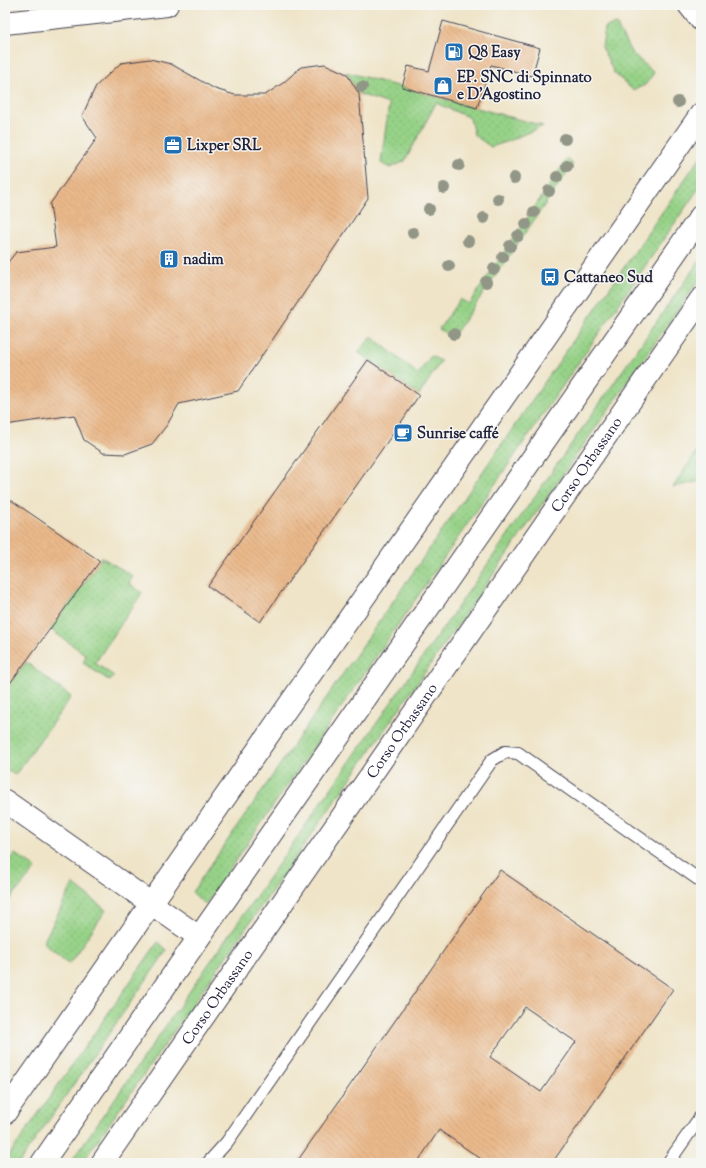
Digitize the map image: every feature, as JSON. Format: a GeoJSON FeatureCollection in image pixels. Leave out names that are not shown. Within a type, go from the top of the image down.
{"type":"FeatureCollection","features":[{"type":"Feature","properties":{"kind":"main road"},"geometry":{"type":"LineString","coordinates":[[92,5],[113,11]]}},
{"type":"Feature","properties":{"kind":"main road"},"geometry":{"type":"LineString","coordinates":[[5,23],[167,5]]}},
{"type":"Feature","properties":{"kind":"main road"},"geometry":{"type":"LineString","coordinates":[[689,5],[701,20]]}},
{"type":"Feature","properties":{"kind":"main road"},"geometry":{"type":"LineString","coordinates":[[5,1112],[701,114]]}},
{"type":"Feature","properties":{"kind":"main road"},"geometry":{"type":"LineString","coordinates":[[42,1163],[701,216]]}},
{"type":"Feature","properties":{"kind":"main road","name":"Corso Orbassano"},"geometry":{"type":"LineString","coordinates":[[102,1163],[701,299]]}},
{"type":"Feature","properties":{"kind":"main road"},"geometry":{"type":"LineString","coordinates":[[5,801],[199,937]]}},
{"type":"Feature","properties":{"kind":"lane"},"geometry":{"type":"LineString","coordinates":[[208,1163],[227,1142],[492,760],[504,752],[518,753],[701,881]]}},
{"type":"Feature","properties":{"kind":"lane"},"geometry":{"type":"LineString","coordinates":[[668,1163],[701,1116]]}},
{"type":"Feature","properties":{"kind":"green space"},"geometry":{"type":"Polygon","coordinates":[[[616,24],[631,52],[654,73],[645,85],[633,90],[614,73],[602,47],[605,27],[616,24]]]}},
{"type":"Feature","properties":{"kind":"green space"},"geometry":{"type":"Polygon","coordinates":[[[346,72],[543,126],[491,147],[474,135],[470,118],[436,103],[405,161],[390,168],[381,163],[389,104],[359,94],[346,72]]]}},
{"type":"Feature","properties":{"kind":"green space"},"geometry":{"type":"Polygon","coordinates":[[[701,156],[701,185],[205,905],[192,892],[701,156]]]}},
{"type":"Feature","properties":{"kind":"green space"},"geometry":{"type":"Polygon","coordinates":[[[567,159],[573,164],[452,338],[439,329],[460,299],[469,304],[567,159]]]}},
{"type":"Feature","properties":{"kind":"green space"},"geometry":{"type":"Polygon","coordinates":[[[701,258],[701,277],[82,1163],[70,1163],[701,258]]]}},
{"type":"Feature","properties":{"kind":"green space"},"geometry":{"type":"Polygon","coordinates":[[[372,337],[418,374],[431,356],[441,361],[419,395],[358,352],[372,337]]]}},
{"type":"Feature","properties":{"kind":"green space"},"geometry":{"type":"Polygon","coordinates":[[[701,445],[701,481],[673,487],[701,445]]]}},
{"type":"Feature","properties":{"kind":"green space"},"geometry":{"type":"Polygon","coordinates":[[[101,557],[133,576],[129,583],[142,593],[95,663],[114,676],[110,681],[83,663],[86,655],[50,629],[100,561],[101,557]]]}},
{"type":"Feature","properties":{"kind":"green space"},"geometry":{"type":"Polygon","coordinates":[[[26,662],[71,697],[15,775],[5,769],[5,690],[26,662]]]}},
{"type":"Feature","properties":{"kind":"green space"},"geometry":{"type":"Polygon","coordinates":[[[15,854],[36,868],[5,905],[5,868],[15,854]]]}},
{"type":"Feature","properties":{"kind":"green space"},"geometry":{"type":"Polygon","coordinates":[[[73,884],[106,910],[69,964],[43,943],[73,884]]]}},
{"type":"Feature","properties":{"kind":"green space"},"geometry":{"type":"Polygon","coordinates":[[[158,942],[167,950],[19,1163],[5,1163],[5,1161],[158,942]]]}},
{"type":"Feature","properties":{"kind":"building"},"geometry":{"type":"Polygon","coordinates":[[[443,21],[540,48],[532,76],[491,65],[477,108],[402,87],[408,66],[429,71],[443,21]]]}},
{"type":"Feature","properties":{"kind":"building","name":"nadim"},"geometry":{"type":"Polygon","coordinates":[[[150,59],[171,64],[215,89],[235,95],[265,95],[283,83],[301,67],[325,64],[347,74],[359,94],[368,198],[238,391],[179,404],[167,425],[152,444],[125,454],[103,453],[84,440],[74,415],[5,425],[5,266],[16,252],[56,247],[50,204],[97,138],[82,116],[96,86],[121,63],[150,59]]]}},
{"type":"Feature","properties":{"kind":"building"},"geometry":{"type":"Polygon","coordinates":[[[368,360],[419,395],[260,622],[208,586],[368,360]]]}},
{"type":"Feature","properties":{"kind":"building"},"geometry":{"type":"Polygon","coordinates":[[[5,496],[100,561],[5,690],[5,496]]]}},
{"type":"Feature","properties":{"kind":"building"},"geometry":{"type":"Polygon","coordinates":[[[500,870],[673,989],[552,1163],[487,1163],[439,1130],[417,1163],[296,1163],[500,870]],[[525,1007],[490,1057],[541,1092],[576,1042],[525,1007]]]}},
{"type":"Feature","properties":{"kind":"place","name":"Q8 Easy"},"geometry":{"type":"Point","coordinates":[454,52]}},
{"type":"Feature","properties":{"kind":"place","name":"EP. SNC di Spinnato e D'Agostino"},"geometry":{"type":"Point","coordinates":[443,86]}},
{"type":"Feature","properties":{"kind":"place","name":"Lixper SRL"},"geometry":{"type":"Point","coordinates":[173,145]}},
{"type":"Feature","properties":{"kind":"place","name":"nadim"},"geometry":{"type":"Point","coordinates":[169,259]}},
{"type":"Feature","properties":{"kind":"place","name":"Cattaneo Sud"},"geometry":{"type":"Point","coordinates":[550,277]}},
{"type":"Feature","properties":{"kind":"place","name":"Sunrise caffé"},"geometry":{"type":"Point","coordinates":[403,433]}}]}
